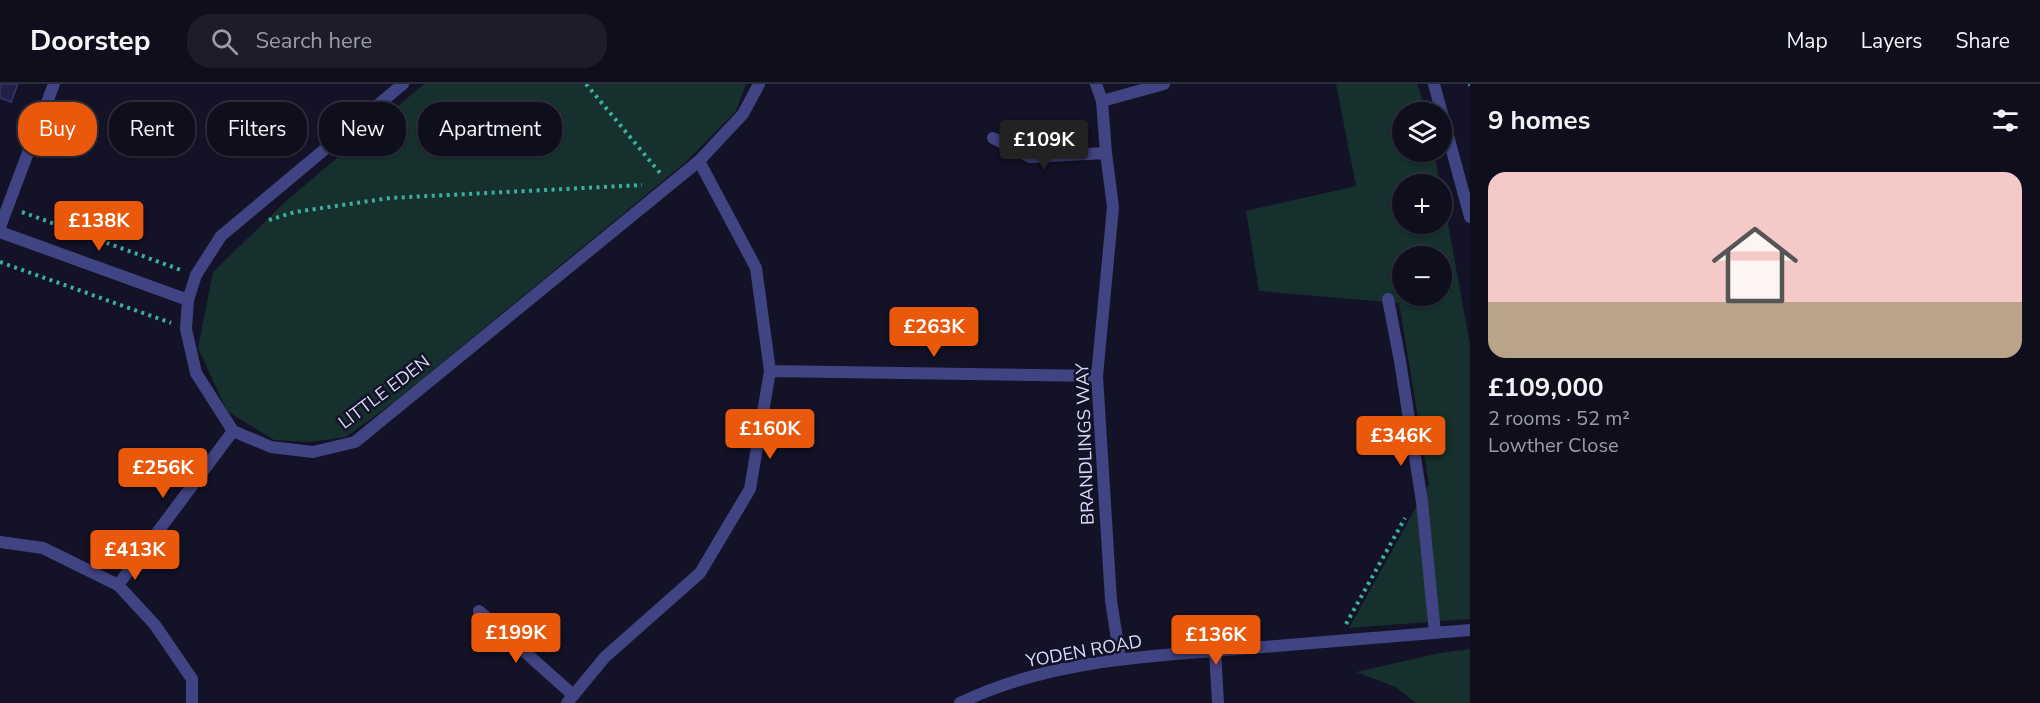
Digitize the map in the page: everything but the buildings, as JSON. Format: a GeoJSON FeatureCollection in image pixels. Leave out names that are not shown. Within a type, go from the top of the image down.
{"type":"FeatureCollection","features":[{"type":"Feature","properties":{"kind":"street"},"geometry":{"type":"LineString","coordinates":[[0,227],[54,84]]}},
{"type":"Feature","properties":{"kind":"street"},"geometry":{"type":"LineString","coordinates":[[118,585],[232,431],[196,373],[186,329],[188,300],[196,275],[221,236],[403,84]]}},
{"type":"Feature","properties":{"kind":"street","name":"LITTLE EDEN"},"geometry":{"type":"LineString","coordinates":[[232,431],[271,447],[313,452],[355,442],[699,161],[743,114],[759,84]]}},
{"type":"Feature","properties":{"kind":"street","name":"BRANDLINGS WAY"},"geometry":{"type":"LineString","coordinates":[[1096,84],[1102,101],[1113,207],[1097,376],[1111,600],[1120,659]]}},
{"type":"Feature","properties":{"kind":"street"},"geometry":{"type":"LineString","coordinates":[[1102,101],[1164,84]]}},
{"type":"Feature","properties":{"kind":"street"},"geometry":{"type":"LineString","coordinates":[[1434,84],[1470,217]]}},
{"type":"Feature","properties":{"kind":"street"},"geometry":{"type":"LineString","coordinates":[[993,138],[1030,157],[1106,153]]}},
{"type":"Feature","properties":{"kind":"street"},"geometry":{"type":"LineString","coordinates":[[479,611],[570,699],[605,657],[700,573],[750,489],[770,371],[756,268],[699,161]]}},
{"type":"Feature","properties":{"kind":"street"},"geometry":{"type":"LineString","coordinates":[[0,232],[188,300]]}},
{"type":"Feature","properties":{"kind":"street"},"geometry":{"type":"LineString","coordinates":[[1388,299],[1420,492],[1435,633]]}},
{"type":"Feature","properties":{"kind":"street"},"geometry":{"type":"LineString","coordinates":[[770,371],[1097,376]]}},
{"type":"Feature","properties":{"kind":"street"},"geometry":{"type":"LineString","coordinates":[[0,542],[43,548],[118,585],[155,625],[192,679],[192,703]]}},
{"type":"Feature","properties":{"kind":"street","name":"YODEN ROAD"},"geometry":{"type":"LineString","coordinates":[[960,703],[1035,676],[1120,659],[1470,630]]}},
{"type":"Feature","properties":{"kind":"street"},"geometry":{"type":"LineString","coordinates":[[1215,651],[1218,703]]}},
{"type":"Feature","properties":{"kind":"path"},"geometry":{"type":"LineString","coordinates":[[586,84],[669,184]]}},
{"type":"Feature","properties":{"kind":"path"},"geometry":{"type":"LineString","coordinates":[[264,222],[295,212],[390,198],[669,184]]}},
{"type":"Feature","properties":{"kind":"path"},"geometry":{"type":"LineString","coordinates":[[8,207],[196,275]]}},
{"type":"Feature","properties":{"kind":"path"},"geometry":{"type":"LineString","coordinates":[[0,262],[186,329]]}},
{"type":"Feature","properties":{"kind":"path"},"geometry":{"type":"LineString","coordinates":[[1337,641],[1420,492]]}},
{"type":"Feature","properties":{"kind":"green space"},"geometry":{"type":"Polygon","coordinates":[[[424,84],[746,84],[736,111],[686,162],[394,402],[346,437],[309,442],[274,440],[227,411],[198,348],[213,272],[285,202],[339,156],[406,156],[406,102],[403,102],[424,84]]]}},
{"type":"Feature","properties":{"kind":"green space"},"geometry":{"type":"Polygon","coordinates":[[[1336,84],[1417,84],[1423,102],[1392,102],[1392,162],[1436,162],[1438,174],[1392,174],[1392,234],[1450,234],[1470,344],[1470,619],[1349,628],[1429,484],[1399,306],[1452,306],[1452,246],[1392,246],[1392,302],[1259,291],[1246,211],[1356,186],[1336,84]]]}},
{"type":"Feature","properties":{"kind":"green space"},"geometry":{"type":"Polygon","coordinates":[[[1470,649],[1470,703],[1416,703],[1395,687],[1356,672],[1440,653],[1470,649]]]}}]}
